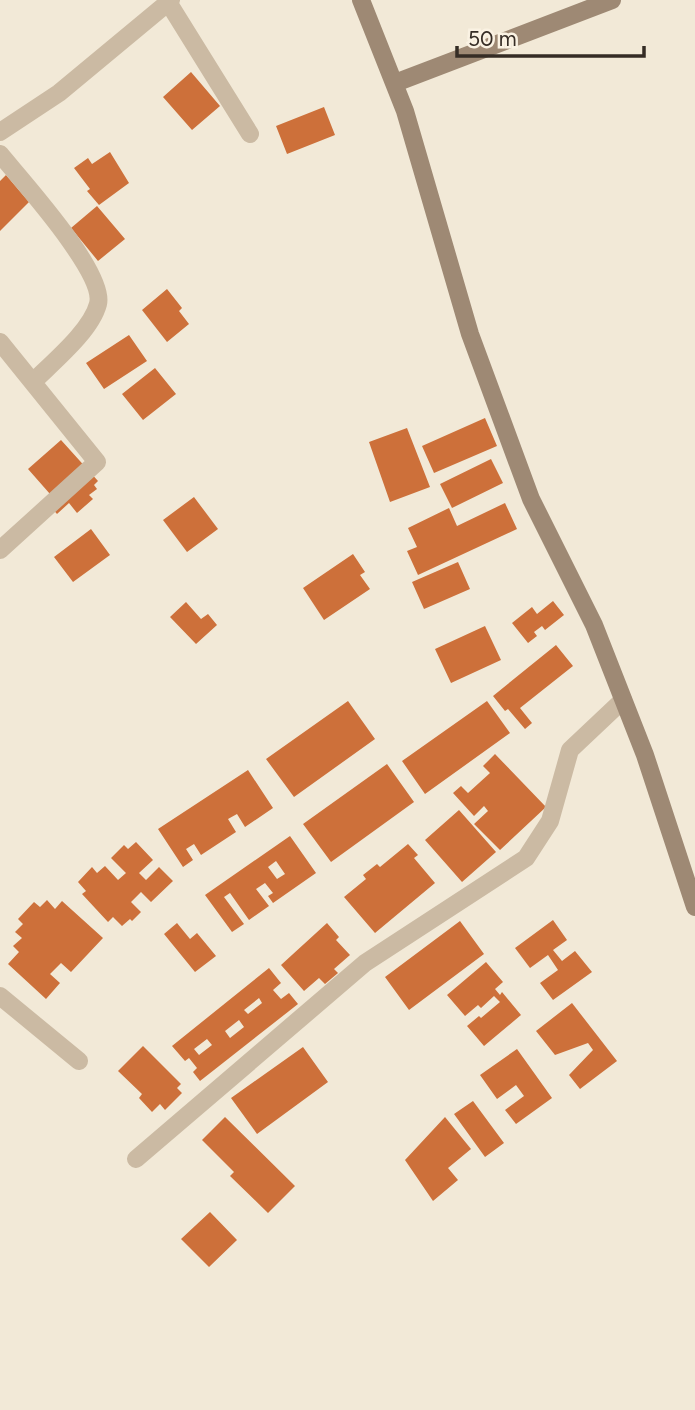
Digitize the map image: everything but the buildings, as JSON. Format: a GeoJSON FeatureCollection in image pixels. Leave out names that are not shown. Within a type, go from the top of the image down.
{"type":"FeatureCollection","features":[{"type":"Feature","properties":{"kind":"street"},"geometry":{"type":"LineString","coordinates":[[361,0],[405,111],[470,334],[531,499],[594,625],[624,700],[695,907]]}},
{"type":"Feature","properties":{"kind":"street"},"geometry":{"type":"LineString","coordinates":[[395,83],[611,0]]}},
{"type":"Feature","properties":{"kind":"street"},"geometry":{"type":"LineString","coordinates":[[0,132],[59,93],[170,1],[250,134]]}},
{"type":"Feature","properties":{"kind":"street"},"geometry":{"type":"LineString","coordinates":[[0,154],[83,258],[97,288],[98,303],[89,323],[33,382]]}},
{"type":"Feature","properties":{"kind":"street"},"geometry":{"type":"LineString","coordinates":[[0,342],[97,462],[0,550]]}},
{"type":"Feature","properties":{"kind":"street"},"geometry":{"type":"LineString","coordinates":[[136,1159],[365,963],[526,858],[550,821],[570,750],[624,700]]}},
{"type":"Feature","properties":{"kind":"street"},"geometry":{"type":"LineString","coordinates":[[0,996],[79,1061]]}}]}
